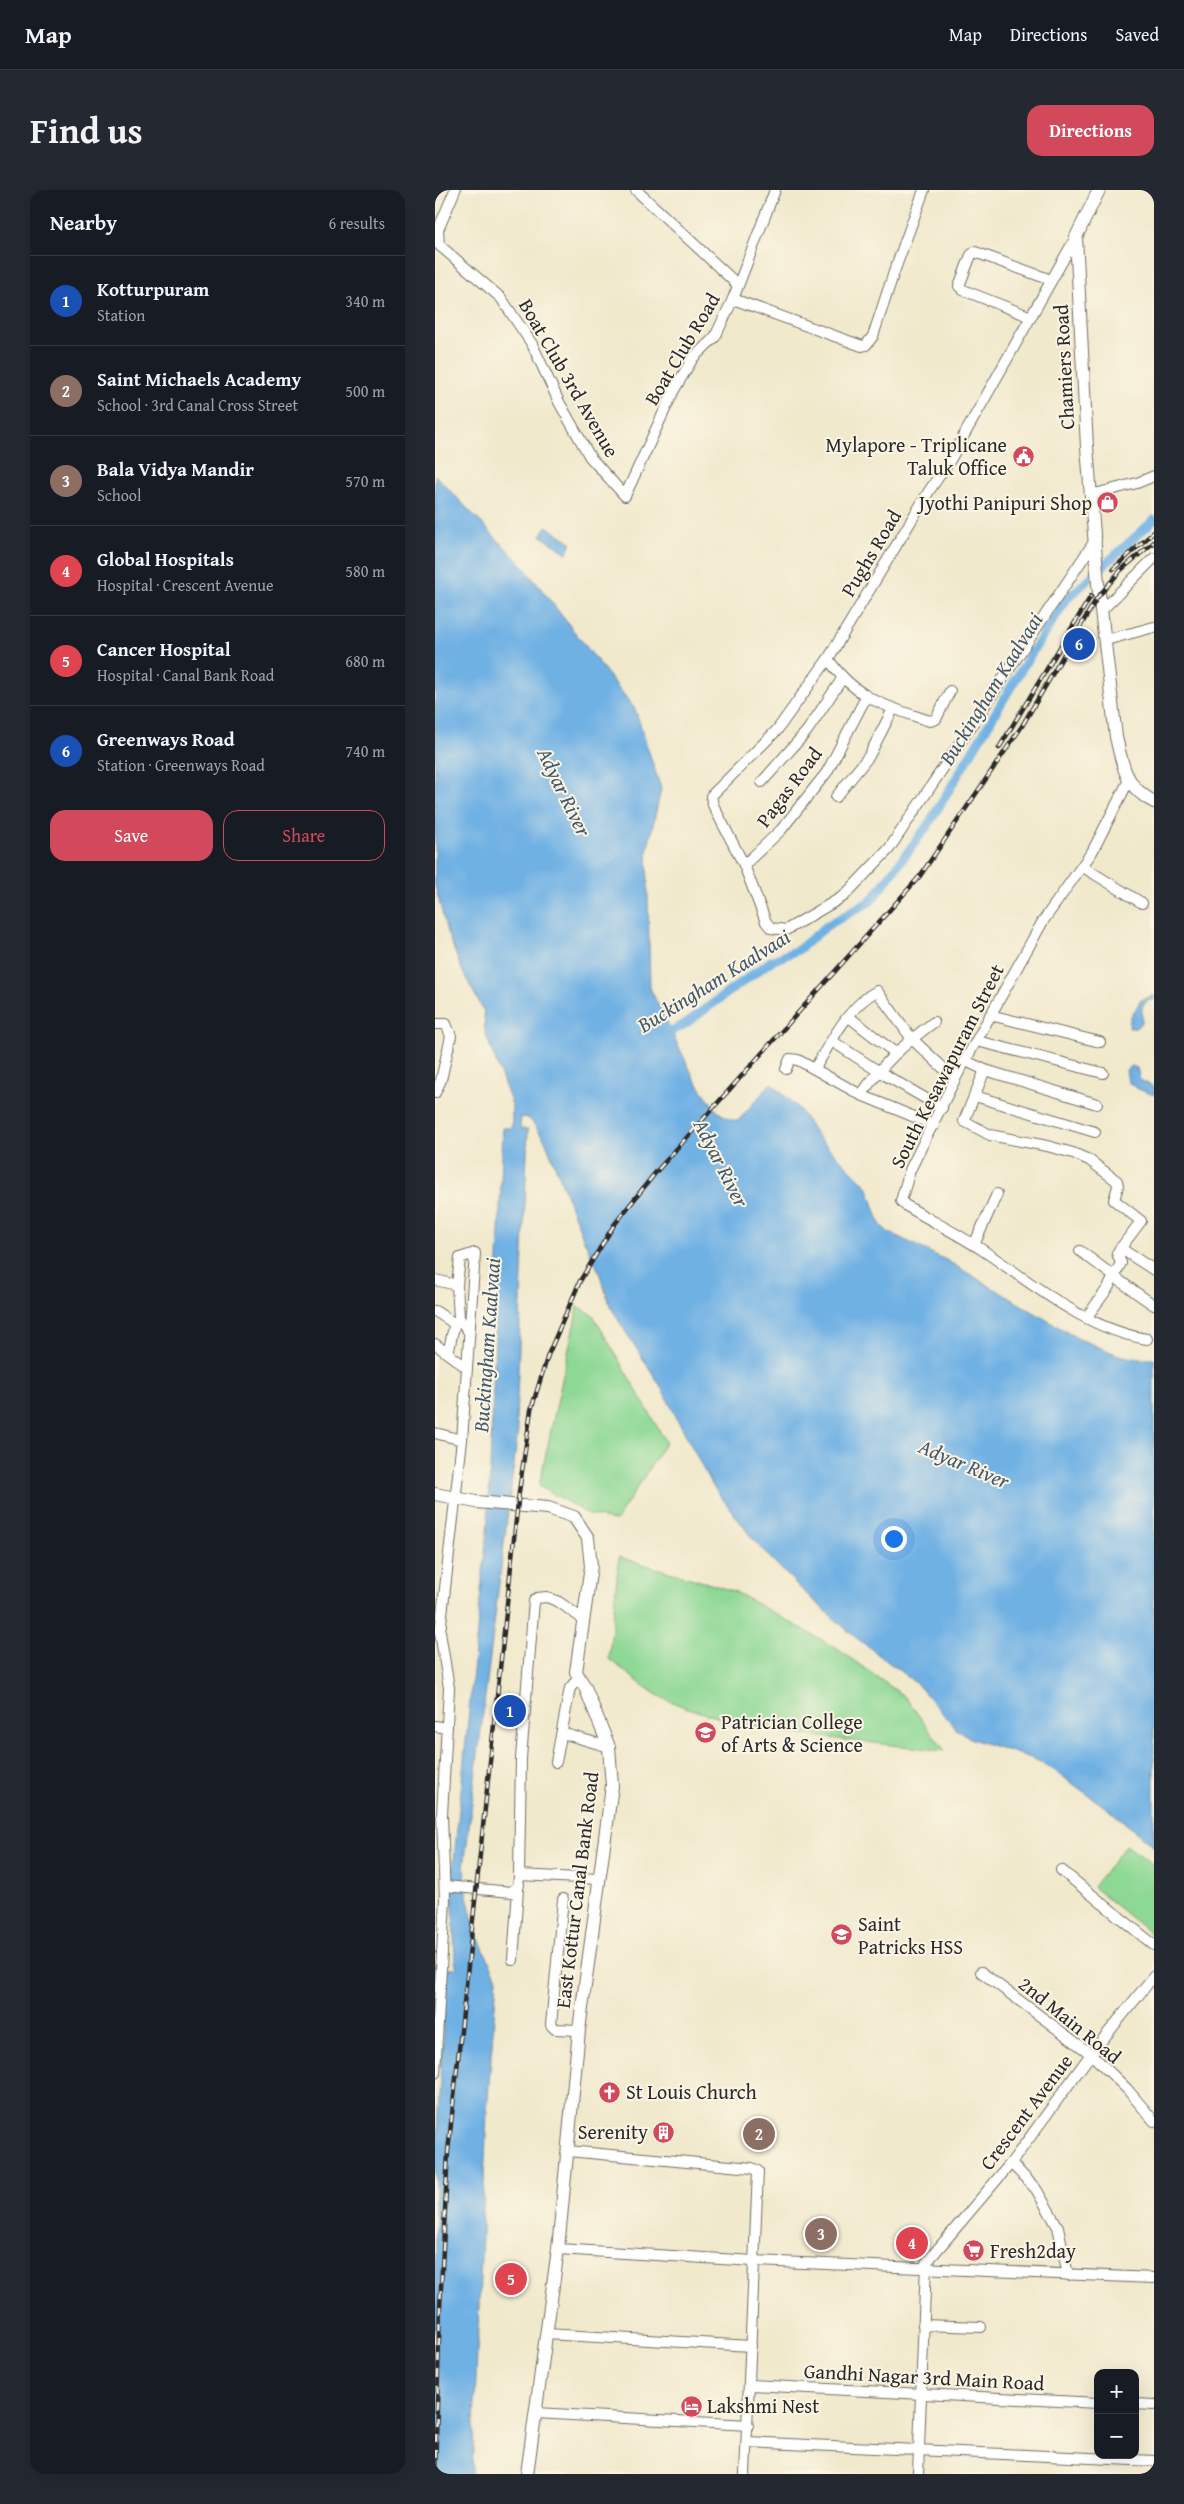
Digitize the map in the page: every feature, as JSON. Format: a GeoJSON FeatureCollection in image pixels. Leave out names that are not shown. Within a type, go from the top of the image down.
{"type":"FeatureCollection","features":[{"type":"Feature","properties":{"kind":"street","name":"Boat Club 3rd Avenue"},"geometry":{"type":"LineString","coordinates":[[455,190],[438,230],[437,240],[442,248],[501,298],[533,344],[559,402],[590,457],[625,496]]}},
{"type":"Feature","properties":{"kind":"street"},"geometry":{"type":"LineString","coordinates":[[636,190],[738,286]]}},
{"type":"Feature","properties":{"kind":"street","name":"Boat Club Road"},"geometry":{"type":"LineString","coordinates":[[625,496],[674,390],[693,358],[715,337],[733,299],[775,190]]}},
{"type":"Feature","properties":{"kind":"street"},"geometry":{"type":"LineString","coordinates":[[733,299],[863,346],[866,345],[873,336],[924,190]]}},
{"type":"Feature","properties":{"kind":"street"},"geometry":{"type":"LineString","coordinates":[[1076,237],[1099,190]]}},
{"type":"Feature","properties":{"kind":"street","name":"Pughs Road"},"geometry":{"type":"LineString","coordinates":[[744,865],[713,805],[711,796],[777,730],[828,659],[929,491],[950,460],[1076,237]]}},
{"type":"Feature","properties":{"kind":"street","name":"Chamiers Road"},"geometry":{"type":"LineString","coordinates":[[1076,237],[1098,584],[1116,737],[1129,782]]}},
{"type":"Feature","properties":{"kind":"street"},"geometry":{"type":"LineString","coordinates":[[1031,317],[963,290],[959,286],[971,255],[975,252],[1051,280]]}},
{"type":"Feature","properties":{"kind":"street"},"geometry":{"type":"LineString","coordinates":[[1091,495],[1137,483],[1154,476]]}},
{"type":"Feature","properties":{"kind":"street"},"geometry":{"type":"LineString","coordinates":[[744,865],[766,922],[779,931],[794,926],[844,896],[889,848],[1096,539]]}},
{"type":"Feature","properties":{"kind":"street"},"geometry":{"type":"LineString","coordinates":[[1102,610],[1154,558]]}},
{"type":"Feature","properties":{"kind":"street"},"geometry":{"type":"LineString","coordinates":[[1106,640],[1154,627]]}},
{"type":"Feature","properties":{"kind":"street"},"geometry":{"type":"LineString","coordinates":[[828,659],[842,679],[867,697],[893,709],[933,721],[936,719],[950,692]]}},
{"type":"Feature","properties":{"kind":"street"},"geometry":{"type":"LineString","coordinates":[[762,782],[807,731],[842,679]]}},
{"type":"Feature","properties":{"kind":"street","name":"Pagas Road"},"geometry":{"type":"LineString","coordinates":[[744,865],[781,830],[827,772],[867,697]]}},
{"type":"Feature","properties":{"kind":"street"},"geometry":{"type":"LineString","coordinates":[[836,797],[869,756],[893,709]]}},
{"type":"Feature","properties":{"kind":"street"},"geometry":{"type":"LineString","coordinates":[[1129,782],[1154,802]]}},
{"type":"Feature","properties":{"kind":"street","name":"South Kesawapuram Street"},"geometry":{"type":"LineString","coordinates":[[1129,782],[1083,867],[1043,921],[955,1079],[934,1125],[910,1170],[901,1201],[974,1245],[1086,1318],[1124,1336],[1147,1339]]}},
{"type":"Feature","properties":{"kind":"street"},"geometry":{"type":"LineString","coordinates":[[1083,867],[1142,903]]}},
{"type":"Feature","properties":{"kind":"street"},"geometry":{"type":"LineString","coordinates":[[815,1068],[849,1016],[864,999],[877,991],[912,1039],[955,1079]]}},
{"type":"Feature","properties":{"kind":"street"},"geometry":{"type":"LineString","coordinates":[[990,1015],[1100,1042]]}},
{"type":"Feature","properties":{"kind":"street"},"geometry":{"type":"LineString","coordinates":[[849,1016],[894,1052]]}},
{"type":"Feature","properties":{"kind":"street"},"geometry":{"type":"LineString","coordinates":[[861,1095],[894,1052],[934,1022]]}},
{"type":"Feature","properties":{"kind":"street"},"geometry":{"type":"LineString","coordinates":[[435,1024],[446,1024],[451,1036],[438,1073],[435,1093]]}},
{"type":"Feature","properties":{"kind":"street"},"geometry":{"type":"LineString","coordinates":[[832,1040],[878,1071],[942,1108]]}},
{"type":"Feature","properties":{"kind":"street"},"geometry":{"type":"LineString","coordinates":[[977,1041],[1103,1073]]}},
{"type":"Feature","properties":{"kind":"street"},"geometry":{"type":"LineString","coordinates":[[786,1069],[788,1061],[794,1059],[815,1068],[861,1095],[934,1125]]}},
{"type":"Feature","properties":{"kind":"street"},"geometry":{"type":"LineString","coordinates":[[966,1062],[985,1070],[1097,1104]]}},
{"type":"Feature","properties":{"kind":"street"},"geometry":{"type":"LineString","coordinates":[[985,1070],[964,1121],[990,1135],[1047,1146],[1073,1153],[1089,1160],[1117,1181],[1118,1186],[1113,1197],[1114,1200],[1141,1222],[1120,1248],[1116,1256],[1121,1263],[1108,1288],[1086,1318]]}},
{"type":"Feature","properties":{"kind":"street"},"geometry":{"type":"LineString","coordinates":[[975,1096],[1095,1132]]}},
{"type":"Feature","properties":{"kind":"street"},"geometry":{"type":"LineString","coordinates":[[974,1245],[997,1194]]}},
{"type":"Feature","properties":{"kind":"street"},"geometry":{"type":"LineString","coordinates":[[1120,1248],[1154,1270]]}},
{"type":"Feature","properties":{"kind":"street"},"geometry":{"type":"LineString","coordinates":[[1080,1251],[1114,1275],[1125,1286],[1154,1305]]}},
{"type":"Feature","properties":{"kind":"street"},"geometry":{"type":"LineString","coordinates":[[435,2073],[439,1961],[448,1886],[439,1785],[447,1728],[449,1688],[437,1632],[462,1440],[475,1253],[461,1258],[457,1285],[459,1318],[469,1332]]}},
{"type":"Feature","properties":{"kind":"street"},"geometry":{"type":"LineString","coordinates":[[435,1280],[457,1285]]}},
{"type":"Feature","properties":{"kind":"street"},"geometry":{"type":"LineString","coordinates":[[435,1311],[452,1322],[454,1326],[448,1354]]}},
{"type":"Feature","properties":{"kind":"street"},"geometry":{"type":"LineString","coordinates":[[435,1344],[467,1368]]}},
{"type":"Feature","properties":{"kind":"street"},"geometry":{"type":"LineString","coordinates":[[435,1433],[462,1440]]}},
{"type":"Feature","properties":{"kind":"street"},"geometry":{"type":"LineString","coordinates":[[435,1494],[477,1502],[548,1508],[574,1517],[588,1538],[591,1566],[576,1668],[578,1679],[570,1688],[556,1762]]}},
{"type":"Feature","properties":{"kind":"street"},"geometry":{"type":"LineString","coordinates":[[513,1960],[519,1880],[521,1758],[534,1601],[537,1598],[547,1597],[584,1620]]}},
{"type":"Feature","properties":{"kind":"street","name":"East Kottur Canal Bank Road"},"geometry":{"type":"LineString","coordinates":[[527,2474],[537,2413],[558,2249],[579,2030],[612,1786],[609,1747],[585,1687],[578,1679]]}},
{"type":"Feature","properties":{"kind":"street"},"geometry":{"type":"LineString","coordinates":[[435,1726],[447,1728]]}},
{"type":"Feature","properties":{"kind":"street"},"geometry":{"type":"LineString","coordinates":[[562,1733],[609,1747]]}},
{"type":"Feature","properties":{"kind":"street"},"geometry":{"type":"LineString","coordinates":[[1061,1870],[1154,1944]]}},
{"type":"Feature","properties":{"kind":"street"},"geometry":{"type":"LineString","coordinates":[[519,1880],[599,1879]]}},
{"type":"Feature","properties":{"kind":"street"},"geometry":{"type":"LineString","coordinates":[[448,1886],[508,1892],[515,1890],[519,1880]]}},
{"type":"Feature","properties":{"kind":"street"},"geometry":{"type":"LineString","coordinates":[[563,1898],[551,2025],[558,2030],[579,2030]]}},
{"type":"Feature","properties":{"kind":"street","name":"2nd Main Road"},"geometry":{"type":"LineString","coordinates":[[981,1972],[1091,2054],[1154,2121]]}},
{"type":"Feature","properties":{"kind":"street","name":"Crescent Avenue"},"geometry":{"type":"LineString","coordinates":[[925,2268],[929,2260],[1011,2163],[1091,2054],[1154,1976]]}},
{"type":"Feature","properties":{"kind":"street"},"geometry":{"type":"LineString","coordinates":[[568,2151],[756,2170],[759,2178],[745,2474]]}},
{"type":"Feature","properties":{"kind":"street"},"geometry":{"type":"LineString","coordinates":[[1011,2163],[1036,2189],[1059,2227],[1068,2275]]}},
{"type":"Feature","properties":{"kind":"street"},"geometry":{"type":"LineString","coordinates":[[558,2249],[754,2261],[1154,2278]]}},
{"type":"Feature","properties":{"kind":"street"},"geometry":{"type":"LineString","coordinates":[[918,2474],[925,2268]]}},
{"type":"Feature","properties":{"kind":"street"},"geometry":{"type":"LineString","coordinates":[[923,2325],[981,2327]]}},
{"type":"Feature","properties":{"kind":"street"},"geometry":{"type":"LineString","coordinates":[[546,2334],[751,2346]]}},
{"type":"Feature","properties":{"kind":"street","name":"Gandhi Nagar 3rd Main Road"},"geometry":{"type":"LineString","coordinates":[[749,2385],[1094,2403]]}},
{"type":"Feature","properties":{"kind":"street"},"geometry":{"type":"LineString","coordinates":[[1139,2404],[1154,2405]]}},
{"type":"Feature","properties":{"kind":"street"},"geometry":{"type":"LineString","coordinates":[[537,2413],[748,2424]]}},
{"type":"Feature","properties":{"kind":"street"},"geometry":{"type":"LineString","coordinates":[[747,2442],[1154,2461]]}},
{"type":"Feature","properties":{"kind":"green space"},"geometry":{"type":"Polygon","coordinates":[[[578,1306],[593,1315],[666,1442],[616,1521],[590,1515],[539,1486],[578,1306]]]}},
{"type":"Feature","properties":{"kind":"green space"},"geometry":{"type":"Polygon","coordinates":[[[619,1557],[734,1591],[836,1648],[905,1697],[945,1751],[839,1739],[766,1728],[731,1721],[697,1711],[658,1695],[609,1659],[619,1557]]]}},
{"type":"Feature","properties":{"kind":"green space"},"geometry":{"type":"Polygon","coordinates":[[[1126,1845],[1154,1865],[1154,1936],[1093,1887],[1126,1845]]]}},
{"type":"Feature","properties":{"kind":"water","name":"Adyar River"},"geometry":{"type":"Polygon","coordinates":[[[435,475],[523,566],[635,709],[661,789],[647,852],[650,988],[695,1080],[717,1111],[729,1119],[738,1121],[771,1083],[799,1109],[818,1137],[867,1186],[880,1224],[888,1232],[946,1260],[1077,1338],[1118,1355],[1139,1359],[1154,1359],[1154,1847],[1112,1812],[1051,1768],[1034,1759],[972,1739],[956,1729],[917,1684],[854,1636],[801,1589],[755,1542],[710,1482],[660,1385],[610,1305],[598,1269],[583,1238],[546,1142],[528,1118],[521,1117],[520,1129],[528,1129],[516,1421],[518,1430],[464,1867],[467,1896],[476,1933],[497,1978],[487,2111],[472,2474],[435,2474],[435,2166],[446,1976],[448,1969],[457,1968],[455,1962],[452,1879],[488,1522],[503,1128],[512,1128],[512,1105],[485,1032],[484,1012],[463,972],[447,932],[435,885],[435,475]]]}},
{"type":"Feature","properties":{"kind":"water"},"geometry":{"type":"Polygon","coordinates":[[[546,526],[571,542],[567,553],[541,536],[546,526]]]}},
{"type":"Feature","properties":{"kind":"water"},"geometry":{"type":"Polygon","coordinates":[[[1154,995],[1154,1000],[1148,1000],[1142,1007],[1142,1022],[1136,1028],[1129,1028],[1130,1019],[1141,1000],[1154,995]]]}},
{"type":"Feature","properties":{"kind":"water"},"geometry":{"type":"Polygon","coordinates":[[[1132,1066],[1137,1068],[1140,1080],[1154,1087],[1154,1095],[1138,1089],[1128,1082],[1126,1070],[1132,1066]]]}},
{"type":"Feature","properties":{"kind":"waterway","name":"Buckingham Kaalvaai"},"geometry":{"type":"LineString","coordinates":[[661,1037],[685,1024],[771,961],[798,950],[828,925],[871,901],[928,825],[1029,657],[1067,599],[1154,520]]}},
{"type":"Feature","properties":{"kind":"railway"},"geometry":{"type":"LineString","coordinates":[[1113,569],[1154,532]]}},
{"type":"Feature","properties":{"kind":"railway"},"geometry":{"type":"LineString","coordinates":[[435,2474],[440,2307],[448,2152],[519,1492],[531,1410],[548,1355],[580,1281],[614,1225],[656,1172],[920,876],[1022,726],[1097,598],[1121,570],[1154,542]]}},
{"type":"Feature","properties":{"kind":"railway"},"geometry":{"type":"LineString","coordinates":[[999,748],[1091,596]]}},
{"type":"Feature","properties":{"kind":"place","name":"Mylapore - Triplicane Taluk Office"},"geometry":{"type":"Point","coordinates":[1023,456]}},
{"type":"Feature","properties":{"kind":"place","name":"Jyothi Panipuri Shop"},"geometry":{"type":"Point","coordinates":[1108,503]}},
{"type":"Feature","properties":{"kind":"place","name":"Greenways Road"},"geometry":{"type":"Point","coordinates":[1079,644]}},
{"type":"Feature","properties":{"kind":"place","name":"Kotturpuram"},"geometry":{"type":"Point","coordinates":[510,1711]}},
{"type":"Feature","properties":{"kind":"place","name":"Patrician College of Arts & Science"},"geometry":{"type":"Point","coordinates":[705,1733]}},
{"type":"Feature","properties":{"kind":"place","name":"Saint Patricks HSS"},"geometry":{"type":"Point","coordinates":[842,1935]}},
{"type":"Feature","properties":{"kind":"place","name":"St Louis Church"},"geometry":{"type":"Point","coordinates":[610,2092]}},
{"type":"Feature","properties":{"kind":"place","name":"Serenity"},"geometry":{"type":"Point","coordinates":[664,2132]}},
{"type":"Feature","properties":{"kind":"place","name":"Saint Michaels Academy"},"geometry":{"type":"Point","coordinates":[759,2134]}},
{"type":"Feature","properties":{"kind":"place","name":"Bala Vidya Mandir"},"geometry":{"type":"Point","coordinates":[821,2234]}},
{"type":"Feature","properties":{"kind":"place","name":"Global Hospitals"},"geometry":{"type":"Point","coordinates":[912,2243]}},
{"type":"Feature","properties":{"kind":"place","name":"Fresh2day"},"geometry":{"type":"Point","coordinates":[974,2251]}},
{"type":"Feature","properties":{"kind":"place","name":"Cancer Hospital"},"geometry":{"type":"Point","coordinates":[511,2279]}},
{"type":"Feature","properties":{"kind":"place","name":"Lakshmi Nest"},"geometry":{"type":"Point","coordinates":[691,2406]}}]}
